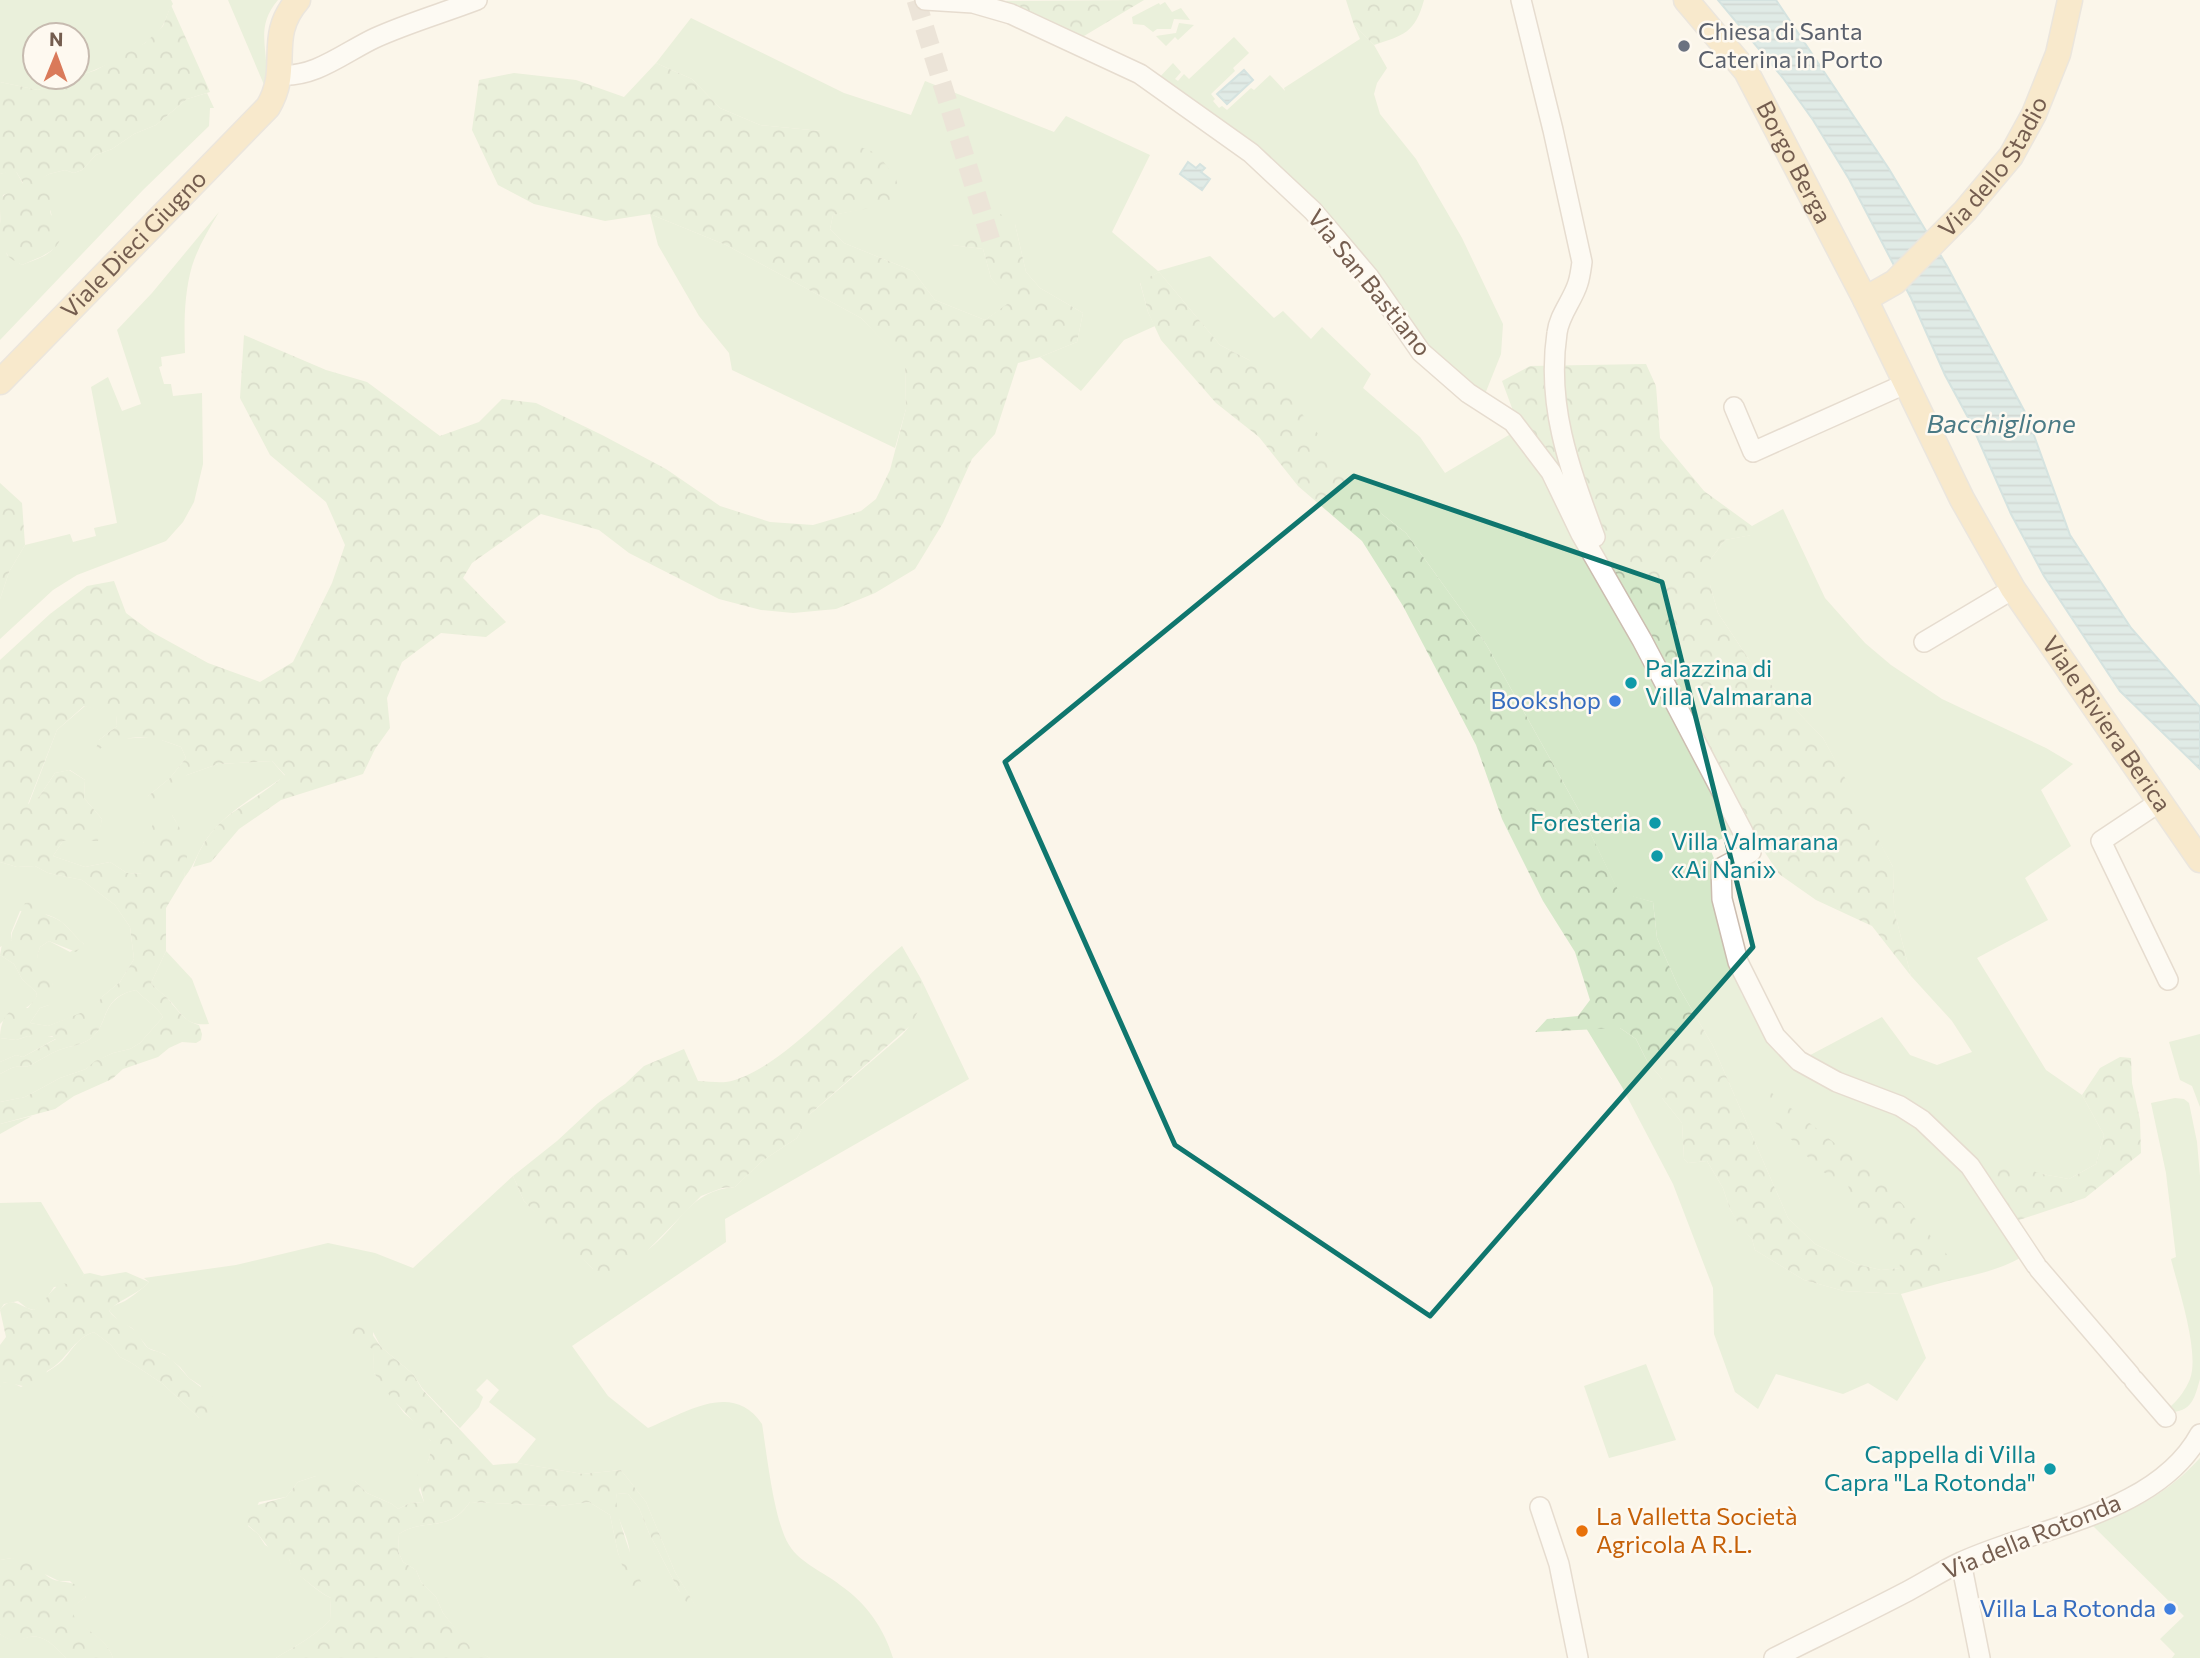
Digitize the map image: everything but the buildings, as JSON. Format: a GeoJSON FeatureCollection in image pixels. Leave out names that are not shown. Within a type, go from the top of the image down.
{"type":"FeatureCollection","features":[{"type":"Feature","properties":{"kind":"main road"},"geometry":{"type":"LineString","coordinates":[[280,75],[281,27],[287,13],[298,0]]}},
{"type":"Feature","properties":{"kind":"main road","name":"Borgo Berga"},"geometry":{"type":"LineString","coordinates":[[1686,0],[1746,71],[1865,299]]}},
{"type":"Feature","properties":{"kind":"main road","name":"Via dello Stadio"},"geometry":{"type":"LineString","coordinates":[[1865,299],[1895,282],[1965,211],[2011,156],[2034,114],[2058,54],[2070,0]]}},
{"type":"Feature","properties":{"kind":"main road","name":"Viale Dieci Giugno"},"geometry":{"type":"LineString","coordinates":[[0,382],[268,107],[275,96],[280,75]]}},
{"type":"Feature","properties":{"kind":"main road","name":"Viale Riviera Berica"},"geometry":{"type":"LineString","coordinates":[[1865,299],[1962,499],[2013,589],[2200,860]]}},
{"type":"Feature","properties":{"kind":"street"},"geometry":{"type":"LineString","coordinates":[[280,75],[301,74],[321,67],[375,38],[477,0]]}},
{"type":"Feature","properties":{"kind":"street","name":"Via San Bastiano"},"geometry":{"type":"LineString","coordinates":[[925,0],[973,3],[993,8],[1105,57],[1140,74],[1251,153],[1312,211],[1340,242],[1421,352],[1468,393],[1513,422],[1551,472],[1581,534],[1642,640],[1743,832],[1751,852],[1721,868],[1722,898],[1738,962],[1775,1035],[1808,1066],[1836,1082],[1900,1106],[1922,1120],[1970,1166],[2037,1267],[2166,1417]]}},
{"type":"Feature","properties":{"kind":"street"},"geometry":{"type":"LineString","coordinates":[[1521,0],[1582,262],[1578,282],[1557,329],[1553,371],[1557,418],[1569,468],[1596,540],[1601,569]]}},
{"type":"Feature","properties":{"kind":"street"},"geometry":{"type":"LineString","coordinates":[[1734,407],[1753,452],[1905,384]]}},
{"type":"Feature","properties":{"kind":"street"},"geometry":{"type":"LineString","coordinates":[[1924,642],[2013,589]]}},
{"type":"Feature","properties":{"kind":"street"},"geometry":{"type":"LineString","coordinates":[[2161,801],[2101,841],[2168,980]]}},
{"type":"Feature","properties":{"kind":"street","name":"Via della Rotonda"},"geometry":{"type":"LineString","coordinates":[[1774,1658],[1930,1572],[2099,1511],[2141,1492],[2176,1466],[2200,1434]]}},
{"type":"Feature","properties":{"kind":"street"},"geometry":{"type":"LineString","coordinates":[[1540,1507],[1559,1563],[1578,1658]]}},
{"type":"Feature","properties":{"kind":"street"},"geometry":{"type":"LineString","coordinates":[[1961,1562],[1980,1658]]}},
{"type":"Feature","properties":{"kind":"highlighted area"},"geometry":{"type":"Polygon","coordinates":[[[1354,476],[1662,582],[1753,947],[1430,1316],[1175,1145],[1005,762],[1354,476]]]}},
{"type":"Feature","properties":{"kind":"green space"},"geometry":{"type":"Polygon","coordinates":[[[0,0],[171,0],[173,4],[157,33],[136,49],[91,71],[91,21],[21,21],[21,86],[0,82],[0,0]]]}},
{"type":"Feature","properties":{"kind":"green space"},"geometry":{"type":"Polygon","coordinates":[[[228,0],[278,0],[270,11],[264,32],[267,75],[265,87],[228,0]]]}},
{"type":"Feature","properties":{"kind":"green space"},"geometry":{"type":"Polygon","coordinates":[[[1144,0],[1079,39],[1005,1],[1144,0]]]}},
{"type":"Feature","properties":{"kind":"green space"},"geometry":{"type":"Polygon","coordinates":[[[1346,0],[1424,0],[1417,20],[1407,31],[1374,45],[1354,25],[1346,0]]]}},
{"type":"Feature","properties":{"kind":"green space"},"geometry":{"type":"Polygon","coordinates":[[[1165,2],[1172,12],[1181,8],[1190,20],[1174,19],[1171,29],[1157,29],[1153,32],[1144,25],[1133,24],[1132,17],[1165,2]]]}},
{"type":"Feature","properties":{"kind":"green space"},"geometry":{"type":"Polygon","coordinates":[[[171,5],[210,92],[187,99],[156,125],[96,155],[82,170],[74,173],[65,170],[43,178],[45,182],[54,185],[60,199],[50,211],[51,215],[61,220],[60,239],[52,250],[38,258],[22,265],[13,260],[8,256],[3,242],[0,200],[23,183],[13,171],[0,174],[0,82],[21,86],[21,91],[91,91],[91,72],[145,43],[163,26],[171,5]]]}},
{"type":"Feature","properties":{"kind":"green space"},"geometry":{"type":"Polygon","coordinates":[[[691,18],[844,93],[911,115],[925,81],[1054,132],[1066,116],[1150,155],[1112,232],[1158,271],[1210,256],[1274,318],[1283,311],[1311,339],[1322,327],[1371,374],[1363,388],[1420,437],[1445,473],[1514,432],[1536,460],[1737,833],[1708,844],[1718,868],[1714,870],[1718,925],[1742,995],[1750,1002],[1768,1040],[1899,1109],[1946,1147],[2022,1257],[1988,1271],[1930,1285],[1900,1268],[1881,1270],[1856,1264],[1815,1244],[1788,1218],[1713,1046],[1678,986],[1657,938],[1653,902],[1619,893],[1582,816],[1486,644],[1406,533],[1383,515],[1249,360],[1220,345],[1159,272],[1140,283],[1155,326],[1124,340],[1081,391],[1040,357],[1077,342],[1083,313],[1040,288],[1026,272],[1015,224],[952,245],[983,249],[991,278],[1011,302],[985,320],[935,300],[913,271],[844,243],[830,229],[833,215],[857,210],[821,131],[760,125],[720,108],[692,79],[656,63],[691,18]]]}},
{"type":"Feature","properties":{"kind":"green space"},"geometry":{"type":"Polygon","coordinates":[[[1179,23],[1194,25],[1178,40],[1175,37],[1166,46],[1156,36],[1176,33],[1179,23]]]}},
{"type":"Feature","properties":{"kind":"green space"},"geometry":{"type":"Polygon","coordinates":[[[1354,25],[1374,45],[1387,68],[1377,83],[1374,94],[1380,114],[1416,159],[1462,238],[1503,324],[1501,354],[1483,399],[1448,373],[1371,269],[1157,80],[1173,63],[1181,72],[1175,79],[1178,81],[1184,74],[1189,79],[1234,37],[1249,53],[1211,94],[1219,108],[1222,106],[1227,110],[1270,75],[1285,91],[1284,88],[1360,39],[1354,25]]]}},
{"type":"Feature","properties":{"kind":"green space"},"geometry":{"type":"Polygon","coordinates":[[[656,63],[692,79],[720,108],[760,125],[821,131],[878,154],[896,179],[902,202],[833,215],[830,229],[844,243],[913,271],[935,300],[985,320],[1010,302],[991,278],[983,249],[952,245],[962,228],[990,207],[1015,224],[1026,272],[1040,288],[1083,313],[1077,342],[1018,363],[995,434],[972,459],[943,523],[915,569],[875,593],[836,609],[793,613],[761,610],[719,599],[629,553],[599,530],[541,514],[472,563],[463,578],[506,622],[486,637],[441,633],[402,662],[387,698],[390,728],[375,749],[363,774],[281,800],[239,829],[211,862],[193,867],[210,834],[232,813],[285,775],[272,761],[218,764],[187,775],[159,804],[147,797],[170,778],[186,758],[181,747],[157,739],[138,737],[118,741],[95,751],[99,740],[117,726],[116,715],[84,706],[57,730],[28,804],[39,797],[55,773],[69,770],[85,780],[84,798],[102,819],[98,841],[63,841],[53,856],[85,867],[110,862],[127,873],[142,874],[143,843],[157,817],[172,815],[182,832],[187,857],[184,878],[166,908],[166,951],[151,983],[184,1017],[199,1025],[201,1040],[196,1043],[182,1042],[158,1057],[123,1069],[112,1079],[74,1096],[55,1109],[0,1124],[0,1102],[25,1097],[60,1078],[86,1069],[95,1061],[130,1049],[140,1043],[163,1017],[136,990],[124,994],[110,1005],[96,1033],[90,1039],[55,1052],[29,1066],[13,1068],[0,1074],[0,1062],[16,1055],[23,1057],[56,1039],[52,1036],[39,1039],[28,1036],[16,1040],[0,1038],[6,1015],[21,1007],[28,1008],[37,996],[22,979],[14,964],[0,955],[2,944],[12,940],[12,933],[25,903],[34,902],[44,913],[63,923],[84,944],[76,952],[49,941],[40,947],[37,957],[47,964],[54,980],[49,1005],[40,1008],[30,1023],[48,1026],[93,1008],[120,982],[134,959],[130,927],[115,905],[82,880],[48,873],[35,866],[17,867],[0,862],[0,660],[50,614],[87,586],[114,581],[126,613],[150,631],[208,663],[260,682],[293,662],[332,583],[345,545],[326,502],[270,455],[240,398],[244,335],[326,370],[367,382],[440,436],[479,422],[502,399],[536,403],[666,469],[720,506],[770,522],[813,525],[861,511],[876,499],[890,470],[906,409],[905,364],[861,318],[726,245],[650,214],[605,221],[534,204],[498,185],[472,130],[479,80],[514,73],[576,80],[624,97],[656,63]]]}},
{"type":"Feature","properties":{"kind":"green space"},"geometry":{"type":"Polygon","coordinates":[[[207,93],[214,108],[210,108],[209,126],[143,190],[0,340],[0,219],[7,255],[22,265],[48,254],[58,240],[42,178],[65,170],[74,173],[82,170],[96,155],[156,125],[187,99],[207,93]]]}},
{"type":"Feature","properties":{"kind":"green space"},"geometry":{"type":"Polygon","coordinates":[[[13,170],[23,184],[19,189],[3,195],[0,208],[0,174],[13,170]]]}},
{"type":"Feature","properties":{"kind":"green space"},"geometry":{"type":"Polygon","coordinates":[[[219,212],[197,252],[189,277],[185,309],[185,353],[161,357],[162,366],[159,367],[164,384],[171,384],[173,396],[202,393],[203,464],[194,502],[183,522],[166,541],[77,575],[53,590],[0,639],[0,599],[9,572],[25,545],[70,534],[73,542],[96,536],[94,528],[117,523],[91,387],[108,377],[122,411],[141,404],[117,330],[152,293],[219,212]]]}},
{"type":"Feature","properties":{"kind":"green space"},"geometry":{"type":"Polygon","coordinates":[[[650,214],[726,245],[861,318],[905,363],[906,409],[895,448],[732,370],[729,353],[699,316],[658,245],[650,214]]]}},
{"type":"Feature","properties":{"kind":"green space"},"geometry":{"type":"Polygon","coordinates":[[[1159,272],[1220,345],[1249,360],[1279,385],[1383,515],[1406,533],[1486,644],[1582,816],[1619,892],[1653,902],[1657,938],[1678,986],[1713,1046],[1788,1218],[1815,1244],[1856,1264],[1881,1270],[1900,1268],[1899,1257],[1851,1200],[1848,1184],[1821,1171],[1773,1120],[1762,1085],[1882,1181],[1966,1276],[1901,1294],[1844,1291],[1804,1280],[1755,1250],[1752,1239],[1740,1227],[1723,1188],[1707,1161],[1688,1163],[1684,1159],[1682,1123],[1662,1098],[1662,1079],[1647,1061],[1636,1039],[1620,1028],[1535,1032],[1547,1019],[1578,1016],[1590,1000],[1575,952],[1543,901],[1502,819],[1476,745],[1403,606],[1362,541],[1298,486],[1259,437],[1216,403],[1161,340],[1148,312],[1140,282],[1159,272]]]}},
{"type":"Feature","properties":{"kind":"green space"},"geometry":{"type":"Polygon","coordinates":[[[1646,364],[1656,386],[1660,438],[1704,491],[1752,526],[1752,535],[1725,540],[1710,560],[1710,585],[1718,613],[1754,667],[1823,738],[1865,814],[1893,867],[1894,910],[1911,976],[1872,926],[1816,900],[1779,874],[1753,834],[1515,416],[1502,381],[1530,366],[1646,364]]]}},
{"type":"Feature","properties":{"kind":"green space"},"geometry":{"type":"Polygon","coordinates":[[[0,483],[22,503],[25,545],[9,572],[0,599],[0,483]]]}},
{"type":"Feature","properties":{"kind":"green space"},"geometry":{"type":"Polygon","coordinates":[[[1783,509],[1825,598],[1865,643],[1891,665],[1942,699],[2046,748],[2073,764],[2041,790],[2071,846],[2025,878],[2048,920],[1977,958],[2046,1070],[2082,1095],[2104,1135],[2096,1164],[2069,1179],[1970,1166],[1948,1143],[1799,1061],[1882,1017],[1910,1055],[1937,1065],[1972,1052],[1952,1021],[1911,976],[1894,910],[1893,867],[1823,738],[1754,667],[1718,613],[1710,585],[1710,560],[1725,540],[1751,535],[1752,526],[1783,509]]]}},
{"type":"Feature","properties":{"kind":"green space"},"geometry":{"type":"Polygon","coordinates":[[[85,706],[116,714],[117,726],[99,740],[153,737],[181,747],[186,758],[170,778],[147,797],[187,775],[218,764],[272,761],[285,776],[220,823],[208,837],[184,878],[184,845],[172,815],[143,843],[143,874],[127,873],[110,862],[85,867],[53,856],[63,841],[97,841],[102,819],[84,798],[85,780],[70,770],[55,773],[39,797],[28,806],[57,730],[85,706]]]}},
{"type":"Feature","properties":{"kind":"green space"},"geometry":{"type":"Polygon","coordinates":[[[0,862],[17,867],[35,866],[48,873],[82,880],[115,905],[130,927],[134,959],[120,982],[103,996],[93,1009],[48,1026],[30,1023],[40,1008],[49,1005],[53,980],[37,957],[40,947],[49,941],[70,952],[84,944],[54,917],[20,911],[11,933],[12,940],[0,947],[0,862]]]}},
{"type":"Feature","properties":{"kind":"green space"},"geometry":{"type":"Polygon","coordinates":[[[902,946],[921,979],[922,1002],[912,1024],[810,1114],[797,1138],[762,1161],[735,1187],[722,1188],[701,1196],[647,1251],[611,1279],[593,1269],[524,1201],[513,1176],[644,1066],[684,1049],[698,1081],[726,1082],[747,1075],[793,1045],[902,946]]]}},
{"type":"Feature","properties":{"kind":"green space"},"geometry":{"type":"Polygon","coordinates":[[[166,951],[192,979],[209,1024],[196,1024],[187,1020],[151,983],[166,951]]]}},
{"type":"Feature","properties":{"kind":"green space"},"geometry":{"type":"Polygon","coordinates":[[[0,955],[14,964],[22,979],[37,996],[25,1009],[0,1024],[0,955]]]}},
{"type":"Feature","properties":{"kind":"green space"},"geometry":{"type":"Polygon","coordinates":[[[921,979],[969,1079],[725,1219],[726,1242],[572,1346],[608,1396],[648,1428],[708,1404],[737,1404],[750,1411],[762,1424],[775,1504],[789,1545],[800,1557],[834,1580],[866,1608],[879,1626],[893,1658],[490,1658],[470,1648],[443,1613],[436,1597],[421,1582],[416,1570],[403,1562],[398,1551],[399,1534],[418,1526],[454,1518],[470,1502],[560,1506],[589,1502],[610,1515],[618,1553],[626,1574],[629,1550],[616,1500],[617,1493],[628,1494],[639,1508],[679,1591],[696,1607],[675,1572],[646,1502],[621,1470],[583,1474],[517,1463],[536,1439],[489,1402],[499,1390],[487,1379],[476,1390],[483,1397],[479,1407],[460,1428],[422,1388],[413,1374],[381,1347],[373,1332],[374,1373],[404,1413],[431,1441],[431,1452],[419,1490],[424,1502],[410,1503],[398,1509],[367,1493],[355,1481],[316,1476],[298,1482],[286,1497],[259,1502],[248,1526],[258,1534],[265,1545],[289,1559],[294,1572],[331,1598],[330,1620],[276,1658],[113,1658],[104,1643],[79,1623],[69,1609],[86,1597],[70,1581],[59,1581],[12,1558],[0,1560],[2,1382],[21,1387],[56,1366],[81,1339],[94,1332],[111,1345],[120,1357],[163,1384],[199,1418],[201,1386],[164,1354],[148,1348],[132,1328],[120,1322],[109,1311],[147,1284],[149,1282],[144,1278],[236,1265],[328,1243],[375,1253],[413,1268],[513,1176],[524,1201],[593,1269],[637,1255],[660,1239],[696,1201],[707,1194],[735,1187],[762,1161],[797,1138],[809,1115],[908,1028],[918,1009],[921,979]]]}},
{"type":"Feature","properties":{"kind":"green space"},"geometry":{"type":"Polygon","coordinates":[[[136,990],[163,1017],[140,1043],[130,1049],[113,1053],[86,1069],[60,1078],[25,1097],[0,1102],[0,1074],[13,1068],[29,1066],[55,1052],[90,1039],[100,1027],[110,1005],[124,994],[136,990]]]}},
{"type":"Feature","properties":{"kind":"green space"},"geometry":{"type":"Polygon","coordinates":[[[1586,1028],[1620,1028],[1636,1039],[1647,1061],[1662,1079],[1662,1098],[1682,1123],[1684,1159],[1688,1163],[1707,1161],[1723,1188],[1730,1209],[1752,1239],[1755,1250],[1804,1280],[1844,1291],[1901,1294],[1926,1358],[1897,1401],[1868,1383],[1843,1394],[1776,1374],[1758,1409],[1735,1392],[1714,1334],[1713,1288],[1673,1184],[1622,1087],[1586,1028]]]}},
{"type":"Feature","properties":{"kind":"green space"},"geometry":{"type":"Polygon","coordinates":[[[2200,1034],[2200,1107],[2192,1086],[2180,1080],[2169,1042],[2200,1034]]]}},
{"type":"Feature","properties":{"kind":"green space"},"geometry":{"type":"Polygon","coordinates":[[[28,1036],[57,1038],[23,1057],[16,1055],[0,1062],[0,1038],[16,1040],[28,1036]]]}},
{"type":"Feature","properties":{"kind":"green space"},"geometry":{"type":"Polygon","coordinates":[[[2120,1057],[2131,1058],[2132,1083],[2140,1120],[2141,1153],[2085,1198],[2019,1220],[2000,1211],[1970,1166],[2000,1160],[2042,1174],[2069,1179],[2096,1164],[2104,1135],[2082,1095],[2100,1068],[2120,1057]]]}},
{"type":"Feature","properties":{"kind":"green space"},"geometry":{"type":"Polygon","coordinates":[[[2175,1098],[2189,1103],[2197,1142],[2200,1176],[2200,1379],[2189,1405],[2173,1412],[2165,1403],[2166,1401],[2171,1406],[2190,1379],[2192,1353],[2187,1320],[2171,1259],[2176,1257],[2166,1173],[2151,1103],[2175,1098]]]}},
{"type":"Feature","properties":{"kind":"green space"},"geometry":{"type":"Polygon","coordinates":[[[32,1116],[0,1134],[0,1124],[32,1116]]]}},
{"type":"Feature","properties":{"kind":"green space"},"geometry":{"type":"Polygon","coordinates":[[[41,1202],[84,1274],[79,1284],[54,1287],[42,1305],[34,1310],[18,1301],[4,1304],[0,1310],[0,1203],[41,1202]]]}},
{"type":"Feature","properties":{"kind":"green space"},"geometry":{"type":"Polygon","coordinates":[[[126,1272],[149,1282],[109,1311],[135,1331],[148,1348],[170,1358],[211,1395],[217,1407],[207,1420],[199,1418],[163,1384],[120,1357],[111,1345],[94,1332],[80,1340],[60,1362],[47,1371],[44,1380],[33,1388],[3,1382],[0,1387],[0,1345],[6,1337],[0,1310],[4,1305],[12,1302],[34,1310],[62,1283],[75,1284],[84,1274],[102,1276],[126,1272]]]}},
{"type":"Feature","properties":{"kind":"green space"},"geometry":{"type":"Polygon","coordinates":[[[348,1320],[362,1320],[381,1347],[413,1374],[422,1389],[493,1465],[517,1463],[583,1474],[621,1470],[646,1502],[675,1572],[697,1608],[688,1605],[679,1591],[639,1508],[628,1494],[617,1493],[617,1503],[623,1530],[648,1601],[646,1609],[635,1604],[618,1553],[610,1515],[589,1502],[560,1506],[470,1502],[462,1512],[445,1522],[418,1526],[399,1534],[398,1551],[403,1562],[416,1570],[421,1582],[436,1597],[443,1613],[470,1647],[490,1658],[276,1658],[311,1636],[330,1620],[331,1598],[293,1572],[289,1559],[275,1556],[258,1534],[239,1517],[240,1510],[286,1497],[298,1482],[329,1475],[355,1481],[367,1493],[398,1509],[410,1503],[424,1502],[417,1475],[428,1460],[431,1441],[390,1396],[374,1373],[373,1349],[352,1340],[347,1330],[348,1320]]]}},
{"type":"Feature","properties":{"kind":"green space"},"geometry":{"type":"Polygon","coordinates":[[[1646,1364],[1676,1440],[1609,1458],[1584,1386],[1646,1364]]]}},
{"type":"Feature","properties":{"kind":"green space"},"geometry":{"type":"Polygon","coordinates":[[[2200,1458],[2200,1658],[2172,1658],[2175,1654],[2160,1639],[2184,1616],[2091,1524],[2123,1513],[2150,1499],[2176,1481],[2200,1458]]]}},
{"type":"Feature","properties":{"kind":"green space"},"geometry":{"type":"Polygon","coordinates":[[[12,1558],[34,1563],[47,1576],[73,1584],[82,1590],[86,1597],[70,1609],[80,1623],[104,1643],[113,1658],[66,1658],[43,1638],[12,1640],[0,1634],[0,1560],[12,1558]]]}},
{"type":"Feature","properties":{"kind":"green space"},"geometry":{"type":"Polygon","coordinates":[[[0,1634],[12,1640],[43,1638],[66,1658],[0,1658],[0,1634]]]}},
{"type":"Feature","properties":{"kind":"water","name":"Bacchiglione"},"geometry":{"type":"Polygon","coordinates":[[[1718,0],[1776,0],[1889,169],[1947,266],[2027,416],[2070,535],[2131,628],[2200,707],[2200,769],[2120,691],[2044,576],[2011,514],[1911,298],[1849,179],[1813,120],[1783,78],[1718,0]]]}},
{"type":"Feature","properties":{"kind":"water"},"geometry":{"type":"Polygon","coordinates":[[[1244,70],[1253,80],[1227,104],[1217,94],[1244,70]]]}},
{"type":"Feature","properties":{"kind":"water"},"geometry":{"type":"Polygon","coordinates":[[[1188,162],[1196,168],[1200,164],[1205,168],[1201,172],[1210,179],[1202,190],[1180,174],[1188,162]]]}},
{"type":"Feature","properties":{"kind":"tunnel"},"geometry":{"type":"LineString","coordinates":[[916,0],[993,247]]}},
{"type":"Feature","properties":{"kind":"place","name":"Chiesa di Santa Caterina in Porto"},"geometry":{"type":"Point","coordinates":[1684,46]}},
{"type":"Feature","properties":{"kind":"place","name":"Palazzina di Villa Valmarana"},"geometry":{"type":"Point","coordinates":[1631,683]}},
{"type":"Feature","properties":{"kind":"place","name":"Bookshop"},"geometry":{"type":"Point","coordinates":[1615,701]}},
{"type":"Feature","properties":{"kind":"place","name":"Foresteria"},"geometry":{"type":"Point","coordinates":[1655,823]}},
{"type":"Feature","properties":{"kind":"place","name":"Villa Valmarana «Ai Nani»"},"geometry":{"type":"Point","coordinates":[1657,856]}},
{"type":"Feature","properties":{"kind":"place","name":"Cappella di Villa Capra \"La Rotonda\""},"geometry":{"type":"Point","coordinates":[2050,1469]}},
{"type":"Feature","properties":{"kind":"place","name":"La Valletta Società Agricola A R.L."},"geometry":{"type":"Point","coordinates":[1582,1531]}},
{"type":"Feature","properties":{"kind":"place","name":"Villa La Rotonda"},"geometry":{"type":"Point","coordinates":[2170,1609]}}]}
